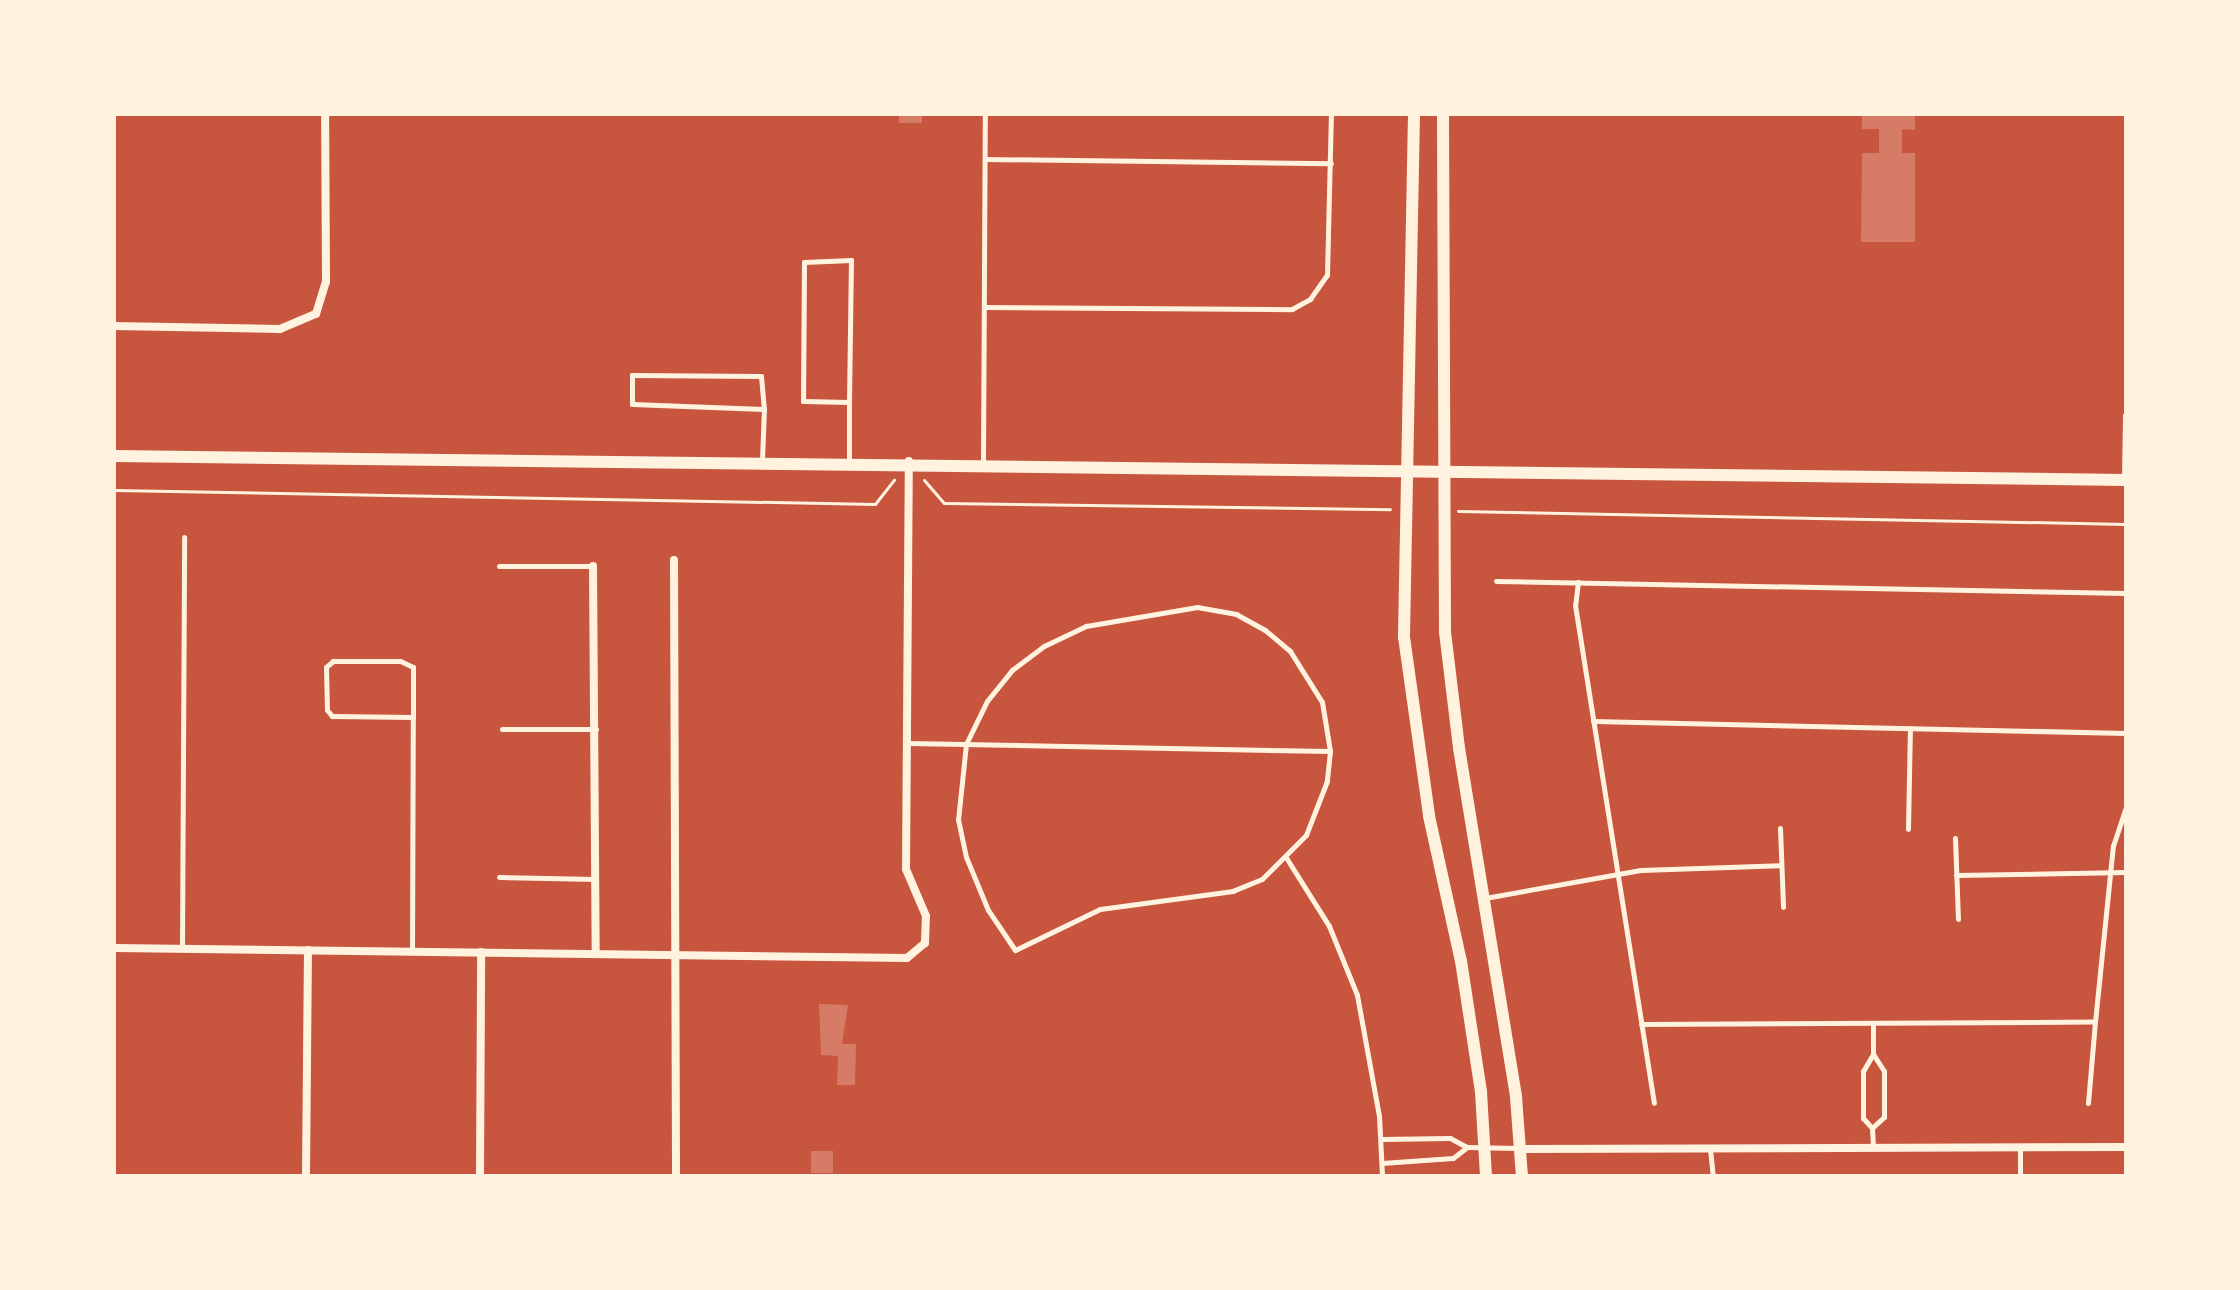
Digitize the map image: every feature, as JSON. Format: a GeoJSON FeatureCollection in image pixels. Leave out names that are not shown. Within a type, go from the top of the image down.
{"type":"FeatureCollection","features":[{"type":"Feature","properties":{"kind":"street"},"geometry":{"type":"LineString","coordinates":[[114,326],[280,329],[316,314],[326,282],[325,114]]}},
{"type":"Feature","properties":{"kind":"street"},"geometry":{"type":"LineString","coordinates":[[1414,114],[1402,589],[1410,697],[1461,961],[1486,1176]]}},
{"type":"Feature","properties":{"kind":"street"},"geometry":{"type":"LineString","coordinates":[[1443,114],[1444,510],[1450,689],[1484,898],[1521,1149],[1522,1176]]}},
{"type":"Feature","properties":{"kind":"street"},"geometry":{"type":"LineString","coordinates":[[114,456],[909,461],[2125,480]]}},
{"type":"Feature","properties":{"kind":"street"},"geometry":{"type":"LineString","coordinates":[[114,948],[907,958],[925,943],[926,916],[906,869],[909,461]]}},
{"type":"Feature","properties":{"kind":"street"},"geometry":{"type":"LineString","coordinates":[[674,560],[676,1176]]}},
{"type":"Feature","properties":{"kind":"street"},"geometry":{"type":"LineString","coordinates":[[593,566],[596,954]]}},
{"type":"Feature","properties":{"kind":"street"},"geometry":{"type":"LineString","coordinates":[[306,1176],[308,950]]}},
{"type":"Feature","properties":{"kind":"street"},"geometry":{"type":"LineString","coordinates":[[480,1176],[481,952]]}},
{"type":"Feature","properties":{"kind":"street"},"geometry":{"type":"LineString","coordinates":[[1521,1149],[2126,1147]]}},
{"type":"Feature","properties":{"kind":"lane"},"geometry":{"type":"LineString","coordinates":[[983,462],[985,114]]}},
{"type":"Feature","properties":{"kind":"lane"},"geometry":{"type":"LineString","coordinates":[[984,307],[1292,309],[1310,299],[1327,275],[1331,114]]}},
{"type":"Feature","properties":{"kind":"lane"},"geometry":{"type":"LineString","coordinates":[[985,159],[1331,163]]}},
{"type":"Feature","properties":{"kind":"lane"},"geometry":{"type":"LineString","coordinates":[[849,402],[803,401],[804,262],[851,260],[849,461]]}},
{"type":"Feature","properties":{"kind":"lane"},"geometry":{"type":"LineString","coordinates":[[762,460],[764,409],[761,376],[632,375],[632,404],[764,409]]}},
{"type":"Feature","properties":{"kind":"lane"},"geometry":{"type":"LineString","coordinates":[[2125,415],[2125,480]]}},
{"type":"Feature","properties":{"kind":"lane"},"geometry":{"type":"LineString","coordinates":[[182,949],[184,537]]}},
{"type":"Feature","properties":{"kind":"lane"},"geometry":{"type":"LineString","coordinates":[[499,566],[593,566]]}},
{"type":"Feature","properties":{"kind":"lane"},"geometry":{"type":"LineString","coordinates":[[1496,581],[2126,593]]}},
{"type":"Feature","properties":{"kind":"lane"},"geometry":{"type":"LineString","coordinates":[[1578,582],[1575,605],[1654,1103]]}},
{"type":"Feature","properties":{"kind":"lane"},"geometry":{"type":"LineString","coordinates":[[1197,607],[1236,614],[1290,651],[1322,702],[1330,751],[1319,809],[1287,859],[1233,891],[1100,909],[1015,950],[988,910],[966,857],[958,796],[966,744],[987,701],[1012,670],[1044,646],[1086,626],[1197,607]]}},
{"type":"Feature","properties":{"kind":"lane"},"geometry":{"type":"LineString","coordinates":[[412,952],[413,717],[413,667],[400,661],[333,661],[326,667],[327,710],[332,716],[413,717]]}},
{"type":"Feature","properties":{"kind":"lane"},"geometry":{"type":"LineString","coordinates":[[1593,721],[2126,733]]}},
{"type":"Feature","properties":{"kind":"lane"},"geometry":{"type":"LineString","coordinates":[[1908,829],[1910,728]]}},
{"type":"Feature","properties":{"kind":"lane"},"geometry":{"type":"LineString","coordinates":[[502,729],[596,729]]}},
{"type":"Feature","properties":{"kind":"lane"},"geometry":{"type":"LineString","coordinates":[[907,743],[1330,751]]}},
{"type":"Feature","properties":{"kind":"lane"},"geometry":{"type":"LineString","coordinates":[[2088,1103],[2112,870],[2126,807]]}},
{"type":"Feature","properties":{"kind":"lane"},"geometry":{"type":"LineString","coordinates":[[1780,828],[1783,907]]}},
{"type":"Feature","properties":{"kind":"lane"},"geometry":{"type":"LineString","coordinates":[[1955,838],[1958,919]]}},
{"type":"Feature","properties":{"kind":"lane"},"geometry":{"type":"LineString","coordinates":[[1287,859],[1329,926],[1357,995],[1382,1139],[1382,1176]]}},
{"type":"Feature","properties":{"kind":"lane"},"geometry":{"type":"LineString","coordinates":[[1484,898],[1641,870],[1781,865]]}},
{"type":"Feature","properties":{"kind":"lane"},"geometry":{"type":"LineString","coordinates":[[1956,875],[2126,872]]}},
{"type":"Feature","properties":{"kind":"lane"},"geometry":{"type":"LineString","coordinates":[[499,877],[596,879]]}},
{"type":"Feature","properties":{"kind":"lane"},"geometry":{"type":"LineString","coordinates":[[1641,1024],[2095,1022]]}},
{"type":"Feature","properties":{"kind":"lane"},"geometry":{"type":"LineString","coordinates":[[1873,1025],[1873,1054],[1863,1071],[1863,1118],[1872,1128],[1873,1148]]}},
{"type":"Feature","properties":{"kind":"lane"},"geometry":{"type":"LineString","coordinates":[[1872,1128],[1884,1117],[1884,1071],[1873,1054]]}},
{"type":"Feature","properties":{"kind":"lane"},"geometry":{"type":"LineString","coordinates":[[1382,1139],[1450,1138],[1467,1147],[1521,1149]]}},
{"type":"Feature","properties":{"kind":"lane"},"geometry":{"type":"LineString","coordinates":[[1382,1163],[1453,1158],[1467,1147]]}},
{"type":"Feature","properties":{"kind":"lane"},"geometry":{"type":"LineString","coordinates":[[2020,1147],[2020,1176]]}},
{"type":"Feature","properties":{"kind":"lane"},"geometry":{"type":"LineString","coordinates":[[1710,1149],[1713,1176]]}},
{"type":"Feature","properties":{"kind":"path"},"geometry":{"type":"LineString","coordinates":[[114,490],[875,504],[909,461],[944,503],[1403,509]]}},
{"type":"Feature","properties":{"kind":"path"},"geometry":{"type":"LineString","coordinates":[[1444,510],[2126,524]]}},
{"type":"Feature","properties":{"kind":"building"},"geometry":{"type":"Polygon","coordinates":[[[899,114],[922,114],[922,123],[899,123],[899,114]]]}},
{"type":"Feature","properties":{"kind":"building"},"geometry":{"type":"Polygon","coordinates":[[[1862,114],[1915,114],[1915,130],[1902,129],[1902,153],[1915,153],[1915,242],[1861,242],[1862,153],[1879,153],[1879,129],[1862,129],[1862,114]]]}},
{"type":"Feature","properties":{"kind":"building"},"geometry":{"type":"Polygon","coordinates":[[[819,1004],[848,1005],[842,1044],[856,1044],[855,1085],[837,1085],[838,1056],[821,1055],[819,1004]]]}},
{"type":"Feature","properties":{"kind":"building"},"geometry":{"type":"Polygon","coordinates":[[[811,1151],[833,1151],[833,1173],[811,1173],[811,1151]]]}}]}
